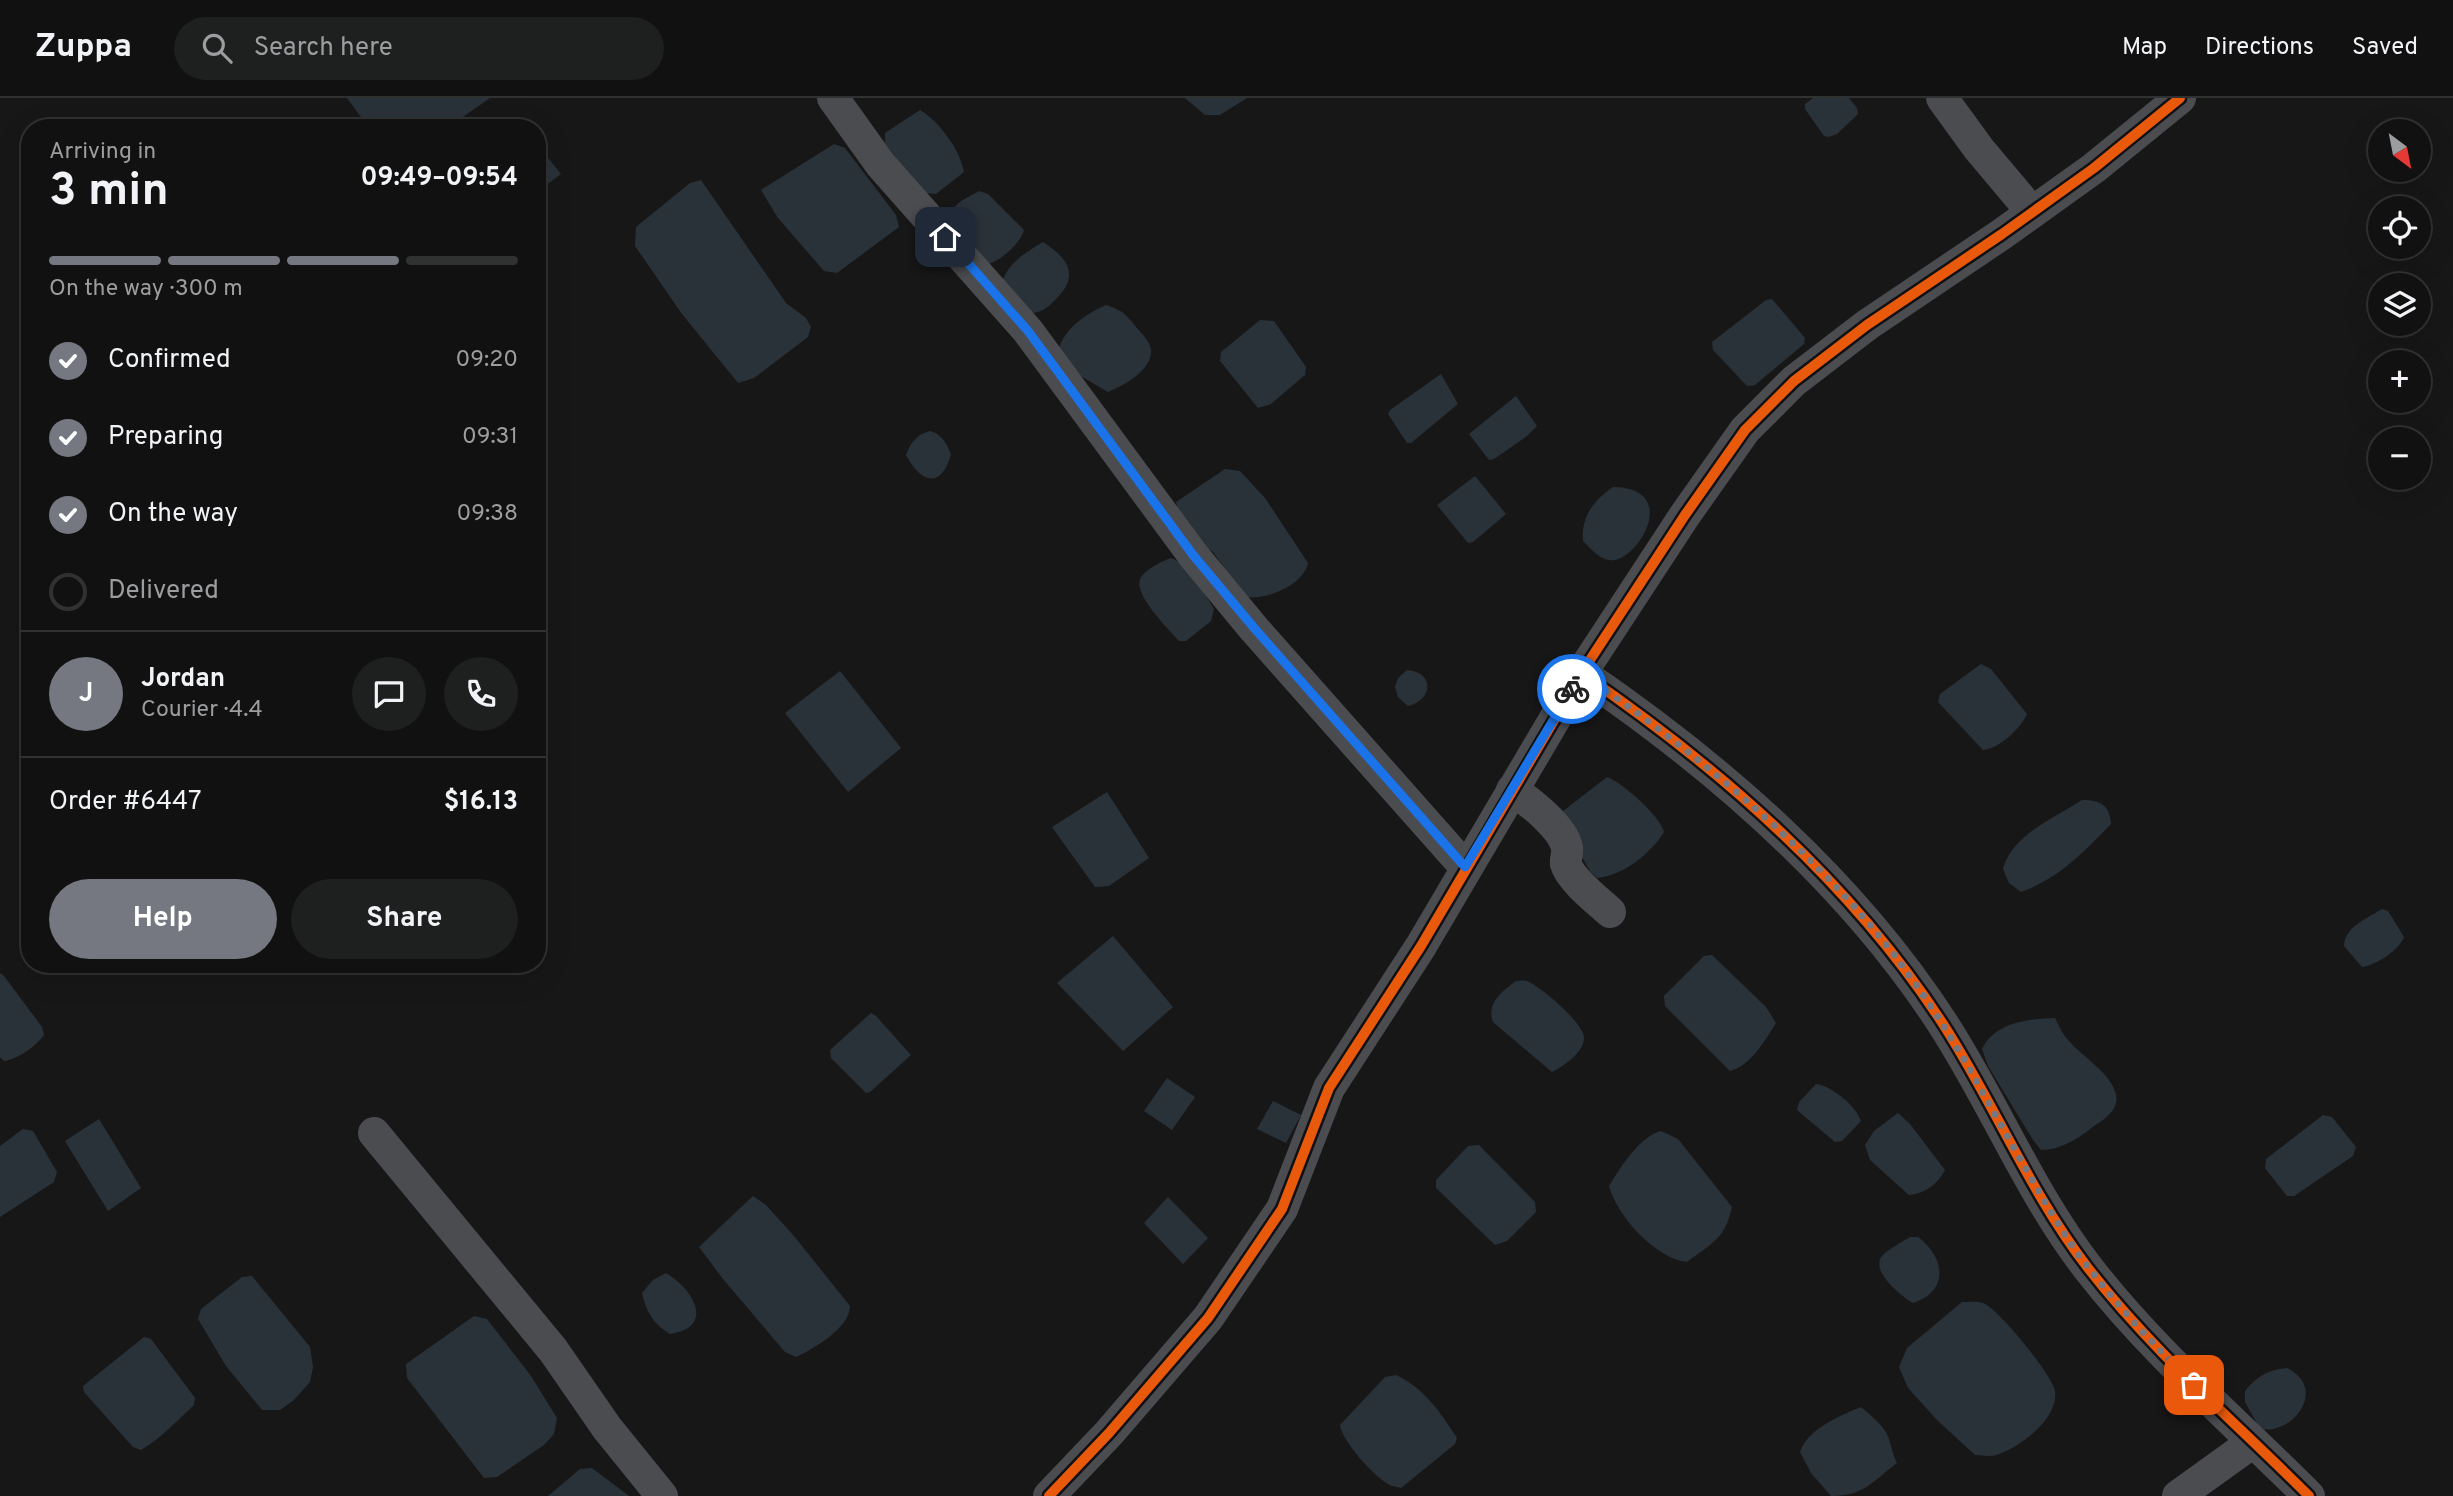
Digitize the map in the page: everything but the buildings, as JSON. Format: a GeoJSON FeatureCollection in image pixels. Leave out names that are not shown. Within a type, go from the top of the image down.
{"type":"FeatureCollection","features":[{"type":"Feature","properties":{"kind":"street"},"geometry":{"type":"LineString","coordinates":[[833,98],[881,165],[1028,331],[1193,555],[1465,867]]}},
{"type":"Feature","properties":{"kind":"street"},"geometry":{"type":"LineString","coordinates":[[1942,98],[1979,149],[2032,212]]}},
{"type":"Feature","properties":{"kind":"street"},"geometry":{"type":"LineString","coordinates":[[1049,1496],[1109,1433],[1208,1318],[1282,1209],[1329,1088],[1421,946],[1581,673],[1685,514],[1745,430],[1794,380],[1867,325],[2094,167],[2180,98]]}},
{"type":"Feature","properties":{"kind":"street"},"geometry":{"type":"LineString","coordinates":[[1581,673],[1628,705],[1721,779],[1806,856],[1870,926],[1913,980],[1944,1026],[2049,1208],[2087,1267],[2155,1347],[2309,1496]]}},
{"type":"Feature","properties":{"kind":"street"},"geometry":{"type":"LineString","coordinates":[[1512,790],[1528,800],[1560,834],[1567,847],[1566,865],[1576,879],[1610,912]]}},
{"type":"Feature","properties":{"kind":"street"},"geometry":{"type":"LineString","coordinates":[[374,1133],[553,1350],[607,1428],[663,1496]]}},
{"type":"Feature","properties":{"kind":"street"},"geometry":{"type":"LineString","coordinates":[[2178,1496],[2253,1442]]}},
{"type":"Feature","properties":{"kind":"shaded area"},"geometry":{"type":"Polygon","coordinates":[[[347,98],[490,98],[460,119],[362,119],[347,98]]]}},
{"type":"Feature","properties":{"kind":"shaded area"},"geometry":{"type":"Polygon","coordinates":[[[1185,98],[1247,98],[1220,115],[1205,115],[1185,98]]]}},
{"type":"Feature","properties":{"kind":"shaded area"},"geometry":{"type":"Polygon","coordinates":[[[1813,98],[1849,98],[1858,114],[1837,134],[1824,136],[1805,109],[1805,104],[1813,98]]]}},
{"type":"Feature","properties":{"kind":"shaded area"},"geometry":{"type":"Polygon","coordinates":[[[920,110],[948,137],[964,172],[936,194],[921,193],[885,143],[885,133],[920,110]]]}},
{"type":"Feature","properties":{"kind":"shaded area"},"geometry":{"type":"Polygon","coordinates":[[[834,144],[845,148],[896,215],[899,227],[837,273],[824,271],[778,218],[761,190],[834,144]]]}},
{"type":"Feature","properties":{"kind":"shaded area"},"geometry":{"type":"Polygon","coordinates":[[[546,155],[561,174],[546,185],[546,155]]]}},
{"type":"Feature","properties":{"kind":"shaded area"},"geometry":{"type":"Polygon","coordinates":[[[701,180],[786,303],[806,318],[811,327],[808,337],[754,378],[738,383],[682,314],[635,246],[636,227],[690,183],[701,180]]]}},
{"type":"Feature","properties":{"kind":"shaded area"},"geometry":{"type":"Polygon","coordinates":[[[979,191],[988,194],[1024,230],[1019,241],[1010,250],[989,264],[944,217],[961,201],[979,191]]]}},
{"type":"Feature","properties":{"kind":"shaded area"},"geometry":{"type":"Polygon","coordinates":[[[1043,242],[1064,261],[1068,268],[1068,282],[1050,305],[1041,311],[1028,314],[1002,282],[1013,264],[1043,242]]]}},
{"type":"Feature","properties":{"kind":"shaded area"},"geometry":{"type":"Polygon","coordinates":[[[1772,299],[1805,338],[1804,344],[1755,385],[1747,386],[1713,350],[1712,342],[1766,300],[1772,299]]]}},
{"type":"Feature","properties":{"kind":"shaded area"},"geometry":{"type":"Polygon","coordinates":[[[1106,305],[1126,315],[1146,338],[1151,351],[1142,371],[1108,392],[1079,375],[1059,348],[1066,334],[1078,322],[1106,305]]]}},
{"type":"Feature","properties":{"kind":"shaded area"},"geometry":{"type":"Polygon","coordinates":[[[1260,320],[1274,321],[1306,367],[1305,375],[1271,404],[1258,408],[1220,361],[1221,352],[1260,320]]]}},
{"type":"Feature","properties":{"kind":"shaded area"},"geometry":{"type":"Polygon","coordinates":[[[1441,374],[1458,404],[1411,443],[1407,443],[1388,414],[1441,374]]]}},
{"type":"Feature","properties":{"kind":"shaded area"},"geometry":{"type":"Polygon","coordinates":[[[1516,396],[1537,426],[1527,436],[1489,460],[1469,434],[1516,396]]]}},
{"type":"Feature","properties":{"kind":"shaded area"},"geometry":{"type":"Polygon","coordinates":[[[930,431],[941,437],[951,454],[942,473],[931,478],[918,472],[906,455],[915,440],[930,431]]]}},
{"type":"Feature","properties":{"kind":"shaded area"},"geometry":{"type":"Polygon","coordinates":[[[1225,469],[1240,471],[1265,498],[1308,563],[1299,578],[1273,594],[1245,597],[1213,552],[1198,542],[1178,511],[1176,502],[1225,469]]]}},
{"type":"Feature","properties":{"kind":"shaded area"},"geometry":{"type":"Polygon","coordinates":[[[1475,476],[1506,514],[1473,542],[1468,543],[1437,505],[1475,476]]]}},
{"type":"Feature","properties":{"kind":"shaded area"},"geometry":{"type":"Polygon","coordinates":[[[1613,487],[1634,491],[1646,500],[1650,512],[1647,526],[1631,551],[1620,559],[1609,560],[1598,555],[1583,541],[1583,532],[1590,510],[1613,487]]]}},
{"type":"Feature","properties":{"kind":"shaded area"},"geometry":{"type":"Polygon","coordinates":[[[1171,558],[1191,573],[1214,609],[1211,621],[1186,641],[1179,641],[1152,610],[1139,583],[1142,576],[1155,565],[1171,558]]]}},
{"type":"Feature","properties":{"kind":"shaded area"},"geometry":{"type":"Polygon","coordinates":[[[1981,664],[1991,669],[2027,714],[2009,737],[1996,746],[1983,750],[1938,702],[1940,694],[1981,664]]]}},
{"type":"Feature","properties":{"kind":"shaded area"},"geometry":{"type":"Polygon","coordinates":[[[1407,670],[1422,676],[1427,687],[1422,698],[1408,706],[1398,697],[1395,687],[1398,678],[1407,670]]]}},
{"type":"Feature","properties":{"kind":"shaded area"},"geometry":{"type":"Polygon","coordinates":[[[840,671],[901,748],[848,792],[785,713],[840,671]]]}},
{"type":"Feature","properties":{"kind":"shaded area"},"geometry":{"type":"Polygon","coordinates":[[[1607,777],[1640,800],[1656,817],[1664,832],[1635,862],[1617,873],[1597,878],[1590,871],[1558,815],[1607,777]]]}},
{"type":"Feature","properties":{"kind":"shaded area"},"geometry":{"type":"Polygon","coordinates":[[[1107,792],[1149,858],[1109,886],[1095,887],[1052,827],[1107,792]]]}},
{"type":"Feature","properties":{"kind":"shaded area"},"geometry":{"type":"Polygon","coordinates":[[[2082,800],[2103,805],[2109,812],[2111,824],[2080,854],[2047,880],[2021,892],[2009,883],[2003,869],[2015,847],[2035,829],[2082,800]]]}},
{"type":"Feature","properties":{"kind":"shaded area"},"geometry":{"type":"Polygon","coordinates":[[[2382,909],[2388,911],[2404,937],[2387,956],[2362,967],[2344,946],[2345,939],[2357,924],[2382,909]]]}},
{"type":"Feature","properties":{"kind":"shaded area"},"geometry":{"type":"Polygon","coordinates":[[[1113,936],[1173,1007],[1123,1051],[1057,983],[1113,936]]]}},
{"type":"Feature","properties":{"kind":"shaded area"},"geometry":{"type":"Polygon","coordinates":[[[1712,955],[1766,1007],[1776,1023],[1751,1058],[1730,1071],[1665,1006],[1664,996],[1704,956],[1712,955]]]}},
{"type":"Feature","properties":{"kind":"shaded area"},"geometry":{"type":"Polygon","coordinates":[[[0,973],[42,1027],[44,1035],[26,1052],[4,1061],[0,1057],[0,973]]]}},
{"type":"Feature","properties":{"kind":"shaded area"},"geometry":{"type":"Polygon","coordinates":[[[1516,981],[1527,981],[1542,990],[1570,1015],[1582,1032],[1584,1038],[1581,1048],[1552,1072],[1493,1022],[1491,1015],[1494,1004],[1516,981]]]}},
{"type":"Feature","properties":{"kind":"shaded area"},"geometry":{"type":"Polygon","coordinates":[[[871,1013],[911,1055],[866,1093],[831,1058],[830,1050],[871,1013]]]}},
{"type":"Feature","properties":{"kind":"shaded area"},"geometry":{"type":"Polygon","coordinates":[[[2055,1018],[2067,1039],[2113,1085],[2116,1103],[2107,1116],[2076,1139],[2063,1146],[2041,1150],[1988,1066],[1982,1049],[1995,1033],[2013,1024],[2055,1018]]]}},
{"type":"Feature","properties":{"kind":"shaded area"},"geometry":{"type":"Polygon","coordinates":[[[1167,1078],[1195,1097],[1172,1130],[1144,1111],[1167,1078]]]}},
{"type":"Feature","properties":{"kind":"shaded area"},"geometry":{"type":"Polygon","coordinates":[[[1816,1084],[1843,1098],[1861,1121],[1842,1141],[1835,1142],[1797,1110],[1799,1102],[1816,1084]]]}},
{"type":"Feature","properties":{"kind":"shaded area"},"geometry":{"type":"Polygon","coordinates":[[[1273,1101],[1301,1115],[1286,1143],[1257,1129],[1273,1101]]]}},
{"type":"Feature","properties":{"kind":"shaded area"},"geometry":{"type":"Polygon","coordinates":[[[1898,1113],[1910,1124],[1945,1170],[1939,1180],[1920,1193],[1909,1195],[1870,1160],[1865,1145],[1874,1131],[1898,1113]]]}},
{"type":"Feature","properties":{"kind":"shaded area"},"geometry":{"type":"Polygon","coordinates":[[[2323,1115],[2332,1117],[2356,1147],[2353,1156],[2294,1196],[2287,1196],[2265,1168],[2266,1159],[2323,1115]]]}},
{"type":"Feature","properties":{"kind":"shaded area"},"geometry":{"type":"Polygon","coordinates":[[[99,1119],[141,1188],[108,1211],[65,1141],[99,1119]]]}},
{"type":"Feature","properties":{"kind":"shaded area"},"geometry":{"type":"Polygon","coordinates":[[[23,1129],[33,1131],[57,1172],[54,1182],[0,1217],[0,1146],[23,1129]]]}},
{"type":"Feature","properties":{"kind":"shaded area"},"geometry":{"type":"Polygon","coordinates":[[[1661,1131],[1678,1139],[1732,1207],[1721,1233],[1687,1262],[1663,1253],[1639,1234],[1620,1210],[1609,1186],[1638,1146],[1661,1131]]]}},
{"type":"Feature","properties":{"kind":"shaded area"},"geometry":{"type":"Polygon","coordinates":[[[1479,1145],[1535,1202],[1536,1212],[1507,1241],[1495,1245],[1436,1188],[1436,1180],[1468,1146],[1479,1145]]]}},
{"type":"Feature","properties":{"kind":"shaded area"},"geometry":{"type":"Polygon","coordinates":[[[753,1196],[766,1205],[794,1236],[850,1306],[844,1322],[837,1330],[796,1357],[785,1352],[699,1247],[753,1196]]]}},
{"type":"Feature","properties":{"kind":"shaded area"},"geometry":{"type":"Polygon","coordinates":[[[1168,1197],[1208,1238],[1183,1264],[1144,1223],[1168,1197]]]}},
{"type":"Feature","properties":{"kind":"shaded area"},"geometry":{"type":"Polygon","coordinates":[[[1910,1237],[1918,1237],[1927,1245],[1934,1254],[1940,1273],[1933,1290],[1925,1298],[1913,1303],[1883,1276],[1879,1262],[1891,1248],[1910,1237]]]}},
{"type":"Feature","properties":{"kind":"shaded area"},"geometry":{"type":"Polygon","coordinates":[[[666,1273],[691,1297],[696,1316],[693,1324],[670,1334],[651,1316],[642,1293],[653,1280],[666,1273]]]}},
{"type":"Feature","properties":{"kind":"shaded area"},"geometry":{"type":"Polygon","coordinates":[[[252,1276],[310,1347],[313,1367],[310,1382],[294,1400],[280,1410],[262,1410],[226,1366],[198,1319],[201,1309],[242,1277],[252,1276]]]}},
{"type":"Feature","properties":{"kind":"shaded area"},"geometry":{"type":"Polygon","coordinates":[[[1962,1302],[1983,1303],[2000,1317],[2035,1358],[2055,1391],[2051,1411],[2036,1430],[2016,1446],[1994,1456],[1975,1455],[1937,1420],[1908,1388],[1899,1367],[1907,1348],[1962,1302]]]}},
{"type":"Feature","properties":{"kind":"shaded area"},"geometry":{"type":"Polygon","coordinates":[[[474,1316],[487,1319],[531,1376],[557,1418],[554,1434],[544,1445],[497,1477],[484,1478],[407,1378],[406,1364],[474,1316]]]}},
{"type":"Feature","properties":{"kind":"shaded area"},"geometry":{"type":"Polygon","coordinates":[[[144,1337],[151,1339],[195,1398],[194,1405],[162,1435],[141,1450],[133,1447],[84,1392],[83,1386],[144,1337]]]}},
{"type":"Feature","properties":{"kind":"shaded area"},"geometry":{"type":"Polygon","coordinates":[[[2287,1368],[2299,1377],[2305,1387],[2302,1408],[2284,1425],[2273,1429],[2260,1429],[2245,1402],[2245,1391],[2263,1375],[2287,1368]]]}},
{"type":"Feature","properties":{"kind":"shaded area"},"geometry":{"type":"Polygon","coordinates":[[[1396,1375],[1423,1394],[1457,1438],[1455,1444],[1401,1488],[1384,1481],[1368,1467],[1347,1440],[1340,1425],[1385,1377],[1396,1375]]]}},
{"type":"Feature","properties":{"kind":"shaded area"},"geometry":{"type":"Polygon","coordinates":[[[1861,1407],[1885,1430],[1897,1463],[1860,1491],[1831,1496],[1811,1473],[1800,1452],[1817,1430],[1861,1407]]]}},
{"type":"Feature","properties":{"kind":"shaded area"},"geometry":{"type":"Polygon","coordinates":[[[592,1468],[629,1496],[548,1496],[580,1469],[592,1468]]]}},
{"type":"Feature","properties":{"kind":"cycle path"},"geometry":{"type":"LineString","coordinates":[[1049,1496],[1109,1433],[1208,1318],[1282,1209],[1329,1088],[1421,946],[1586,666],[1685,515],[1745,430],[1794,381],[1867,325],[2094,168],[2180,98]]}},
{"type":"Feature","properties":{"kind":"cycle path"},"geometry":{"type":"LineString","coordinates":[[1581,673],[1683,748],[1732,788],[1780,831],[1867,923],[1907,972],[1943,1024],[2030,1179],[2088,1268],[2139,1329],[2309,1496]]}},
{"type":"Feature","properties":{"kind":"way so far"},"geometry":{"type":"LineString","coordinates":[[1572,689],[1581,673],[1628,705],[1721,779],[1806,856],[1870,926],[1913,980],[1944,1026],[2049,1208],[2087,1267],[2155,1347],[2194,1385]]}},
{"type":"Feature","properties":{"kind":"route"},"geometry":{"type":"LineString","coordinates":[[945,237],[1028,331],[1193,555],[1465,867],[1572,689]]}}]}
